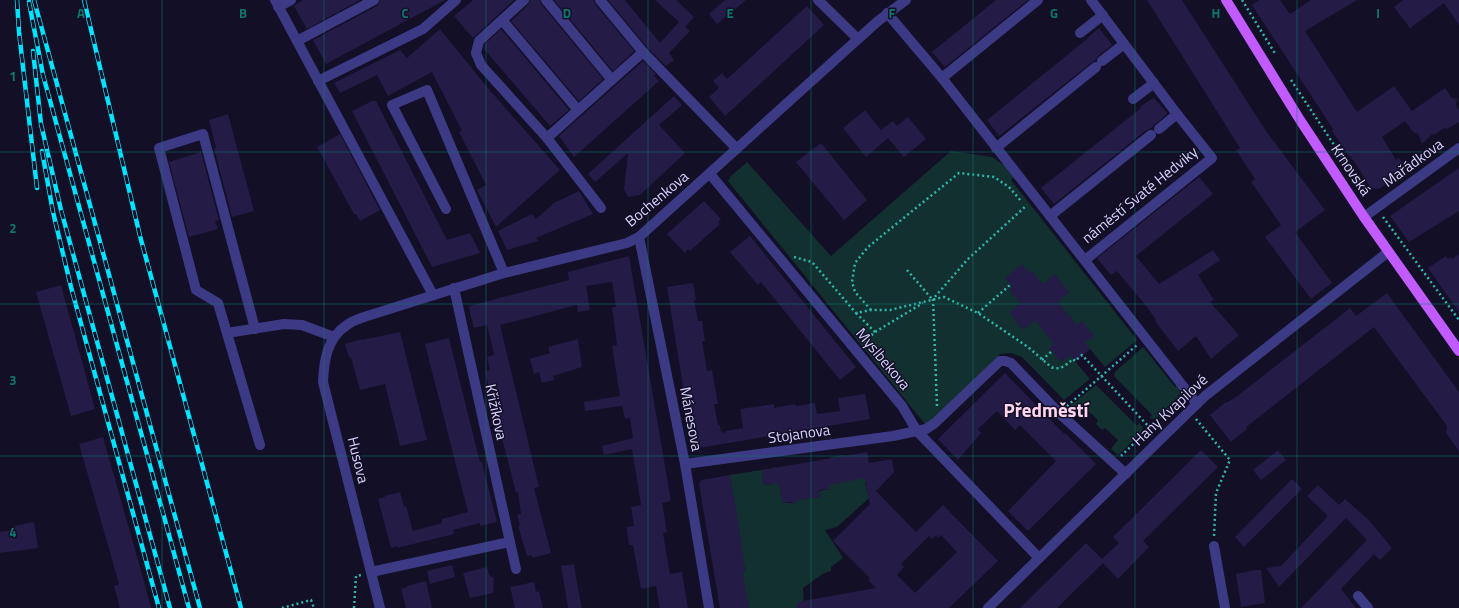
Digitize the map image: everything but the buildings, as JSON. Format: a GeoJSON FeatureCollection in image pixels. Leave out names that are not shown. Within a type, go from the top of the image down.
{"type":"FeatureCollection","features":[{"type":"Feature","properties":{"kind":"main road","name":"Krnovská"},"geometry":{"type":"LineString","coordinates":[[1226,0],[1300,120],[1364,217],[1459,351]]}},
{"type":"Feature","properties":{"kind":"street"},"geometry":{"type":"LineString","coordinates":[[291,0],[276,4],[432,295]]}},
{"type":"Feature","properties":{"kind":"street"},"geometry":{"type":"LineString","coordinates":[[297,41],[374,0]]}},
{"type":"Feature","properties":{"kind":"street"},"geometry":{"type":"LineString","coordinates":[[318,81],[422,29],[456,0]]}},
{"type":"Feature","properties":{"kind":"street"},"geometry":{"type":"LineString","coordinates":[[524,0],[479,41],[476,53],[481,65],[547,138],[601,208]]}},
{"type":"Feature","properties":{"kind":"street"},"geometry":{"type":"LineString","coordinates":[[546,0],[612,80]]}},
{"type":"Feature","properties":{"kind":"street"},"geometry":{"type":"LineString","coordinates":[[600,0],[643,52],[737,149]]}},
{"type":"Feature","properties":{"kind":"street"},"geometry":{"type":"LineString","coordinates":[[818,0],[858,39]]}},
{"type":"Feature","properties":{"kind":"street","name":"Bochenkova"},"geometry":{"type":"LineString","coordinates":[[347,325],[364,317],[454,288],[627,243],[639,237],[887,13],[906,0]]}},
{"type":"Feature","properties":{"kind":"street"},"geometry":{"type":"LineString","coordinates":[[942,78],[1038,0]]}},
{"type":"Feature","properties":{"kind":"street","name":"náměstí Svaté Hedviky"},"geometry":{"type":"LineString","coordinates":[[1084,260],[1212,158],[1091,0]]}},
{"type":"Feature","properties":{"kind":"street","name":"náměstí Svaté Hedviky"},"geometry":{"type":"LineString","coordinates":[[887,13],[942,78],[1197,404]]}},
{"type":"Feature","properties":{"kind":"street"},"geometry":{"type":"LineString","coordinates":[[1080,34],[1103,16]]}},
{"type":"Feature","properties":{"kind":"street"},"geometry":{"type":"LineString","coordinates":[[502,20],[578,110]]}},
{"type":"Feature","properties":{"kind":"street"},"geometry":{"type":"LineString","coordinates":[[996,148],[1124,44]]}},
{"type":"Feature","properties":{"kind":"street"},"geometry":{"type":"LineString","coordinates":[[547,138],[643,52]]}},
{"type":"Feature","properties":{"kind":"street"},"geometry":{"type":"LineString","coordinates":[[1133,99],[1154,83]]}},
{"type":"Feature","properties":{"kind":"street"},"geometry":{"type":"LineString","coordinates":[[446,209],[392,105],[427,90],[504,274]]}},
{"type":"Feature","properties":{"kind":"street"},"geometry":{"type":"LineString","coordinates":[[1050,216],[1177,114]]}},
{"type":"Feature","properties":{"kind":"street"},"geometry":{"type":"LineString","coordinates":[[255,329],[203,134],[159,148],[196,290],[218,303],[260,445]]}},
{"type":"Feature","properties":{"kind":"street","name":"Mařádkova"},"geometry":{"type":"LineString","coordinates":[[1364,217],[1459,148]]}},
{"type":"Feature","properties":{"kind":"street","name":"Myslbekova"},"geometry":{"type":"LineString","coordinates":[[710,174],[902,406],[917,431],[1039,558]]}},
{"type":"Feature","properties":{"kind":"street","name":"Mánesova"},"geometry":{"type":"LineString","coordinates":[[639,237],[685,464],[709,608]]}},
{"type":"Feature","properties":{"kind":"street","name":"Hany Kvapilové"},"geometry":{"type":"LineString","coordinates":[[988,608],[1205,396],[1388,252]]}},
{"type":"Feature","properties":{"kind":"street","name":"Křižíkova"},"geometry":{"type":"LineString","coordinates":[[454,288],[516,569]]}},
{"type":"Feature","properties":{"kind":"street"},"geometry":{"type":"LineString","coordinates":[[227,333],[284,324],[302,325],[334,337]]}},
{"type":"Feature","properties":{"kind":"street","name":"Husova"},"geometry":{"type":"LineString","coordinates":[[347,325],[334,337],[327,350],[323,382],[380,608]]}},
{"type":"Feature","properties":{"kind":"street"},"geometry":{"type":"LineString","coordinates":[[917,431],[926,429],[937,421],[1000,361],[1005,361],[1011,363],[1059,413],[1126,474]]}},
{"type":"Feature","properties":{"kind":"street","name":"Stojanova"},"geometry":{"type":"LineString","coordinates":[[685,464],[893,436],[917,431]]}},
{"type":"Feature","properties":{"kind":"street"},"geometry":{"type":"LineString","coordinates":[[372,572],[510,542]]}},
{"type":"Feature","properties":{"kind":"street"},"geometry":{"type":"LineString","coordinates":[[1214,546],[1225,608]]}},
{"type":"Feature","properties":{"kind":"street"},"geometry":{"type":"LineString","coordinates":[[1358,596],[1368,608]]}},
{"type":"Feature","properties":{"kind":"path"},"geometry":{"type":"LineString","coordinates":[[1242,0],[1278,59]]}},
{"type":"Feature","properties":{"kind":"path"},"geometry":{"type":"LineString","coordinates":[[1290,78],[1366,192]]}},
{"type":"Feature","properties":{"kind":"path"},"geometry":{"type":"LineString","coordinates":[[871,310],[855,292],[852,282],[855,263],[868,248],[960,173],[994,177],[1010,187],[1026,206]]}},
{"type":"Feature","properties":{"kind":"path"},"geometry":{"type":"LineString","coordinates":[[933,299],[968,259],[1035,197]]}},
{"type":"Feature","properties":{"kind":"path"},"geometry":{"type":"LineString","coordinates":[[1383,217],[1459,320]]}},
{"type":"Feature","properties":{"kind":"path"},"geometry":{"type":"LineString","coordinates":[[783,262],[793,256],[812,262],[856,313],[875,332]]}},
{"type":"Feature","properties":{"kind":"path"},"geometry":{"type":"LineString","coordinates":[[907,270],[933,299],[937,421]]}},
{"type":"Feature","properties":{"kind":"path"},"geometry":{"type":"LineString","coordinates":[[978,313],[1010,285]]}},
{"type":"Feature","properties":{"kind":"path"},"geometry":{"type":"LineString","coordinates":[[856,313],[871,310],[890,310],[926,300],[944,297],[978,313],[1028,348],[1051,367],[1060,369],[1073,359],[1075,361],[1082,356],[1150,428]]}},
{"type":"Feature","properties":{"kind":"path"},"geometry":{"type":"LineString","coordinates":[[871,336],[926,300]]}},
{"type":"Feature","properties":{"kind":"path"},"geometry":{"type":"LineString","coordinates":[[1059,413],[1145,338]]}},
{"type":"Feature","properties":{"kind":"path"},"geometry":{"type":"LineString","coordinates":[[1042,360],[1052,351]]}},
{"type":"Feature","properties":{"kind":"path"},"geometry":{"type":"LineString","coordinates":[[1115,463],[1188,391]]}},
{"type":"Feature","properties":{"kind":"path"},"geometry":{"type":"LineString","coordinates":[[1189,411],[1230,460],[1216,493],[1214,546]]}},
{"type":"Feature","properties":{"kind":"path"},"geometry":{"type":"LineString","coordinates":[[354,608],[356,576],[372,572]]}},
{"type":"Feature","properties":{"kind":"path"},"geometry":{"type":"LineString","coordinates":[[282,608],[311,600],[314,608]]}},
{"type":"Feature","properties":{"kind":"green space"},"geometry":{"type":"Polygon","coordinates":[[[951,151],[992,157],[1017,174],[1011,180],[1137,340],[1105,367],[1090,349],[1075,361],[1090,379],[1064,400],[1022,357],[1011,353],[1000,354],[944,411],[925,424],[728,181],[731,176],[747,162],[831,256],[951,151]]]}},
{"type":"Feature","properties":{"kind":"green space"},"geometry":{"type":"Polygon","coordinates":[[[1143,347],[1175,387],[1179,384],[1184,391],[1155,419],[1149,418],[1152,415],[1114,376],[1115,372],[1143,347]]]}},
{"type":"Feature","properties":{"kind":"green space"},"geometry":{"type":"Polygon","coordinates":[[[1096,385],[1137,426],[1139,423],[1143,427],[1142,432],[1118,455],[1111,449],[1118,440],[1105,428],[1102,430],[1096,424],[1098,420],[1083,406],[1076,412],[1070,406],[1096,385]]]}},
{"type":"Feature","properties":{"kind":"green space"},"geometry":{"type":"Polygon","coordinates":[[[844,455],[846,467],[868,477],[868,482],[865,482],[869,498],[837,527],[825,530],[843,558],[831,567],[831,571],[824,573],[803,588],[804,608],[748,608],[742,571],[745,571],[729,475],[762,470],[764,485],[772,484],[770,468],[776,467],[783,503],[796,503],[797,500],[819,497],[819,491],[829,489],[827,479],[832,461],[831,457],[844,455]]]}},
{"type":"Feature","properties":{"kind":"railway"},"geometry":{"type":"LineString","coordinates":[[17,0],[19,32],[37,188]]}},
{"type":"Feature","properties":{"kind":"railway"},"geometry":{"type":"LineString","coordinates":[[34,0],[200,608]]}},
{"type":"Feature","properties":{"kind":"railway"},"geometry":{"type":"LineString","coordinates":[[84,0],[140,236],[241,608]]}},
{"type":"Feature","properties":{"kind":"railway"},"geometry":{"type":"LineString","coordinates":[[29,2],[43,75],[189,608]]}},
{"type":"Feature","properties":{"kind":"railway"},"geometry":{"type":"LineString","coordinates":[[33,51],[41,124],[61,210],[170,608]]}},
{"type":"Feature","properties":{"kind":"railway"},"geometry":{"type":"LineString","coordinates":[[42,151],[53,212],[71,287],[159,608]]}},
{"type":"Feature","properties":{"kind":"district","name":"Předměstí"},"geometry":{"type":"Point","coordinates":[1046,410]}}]}
